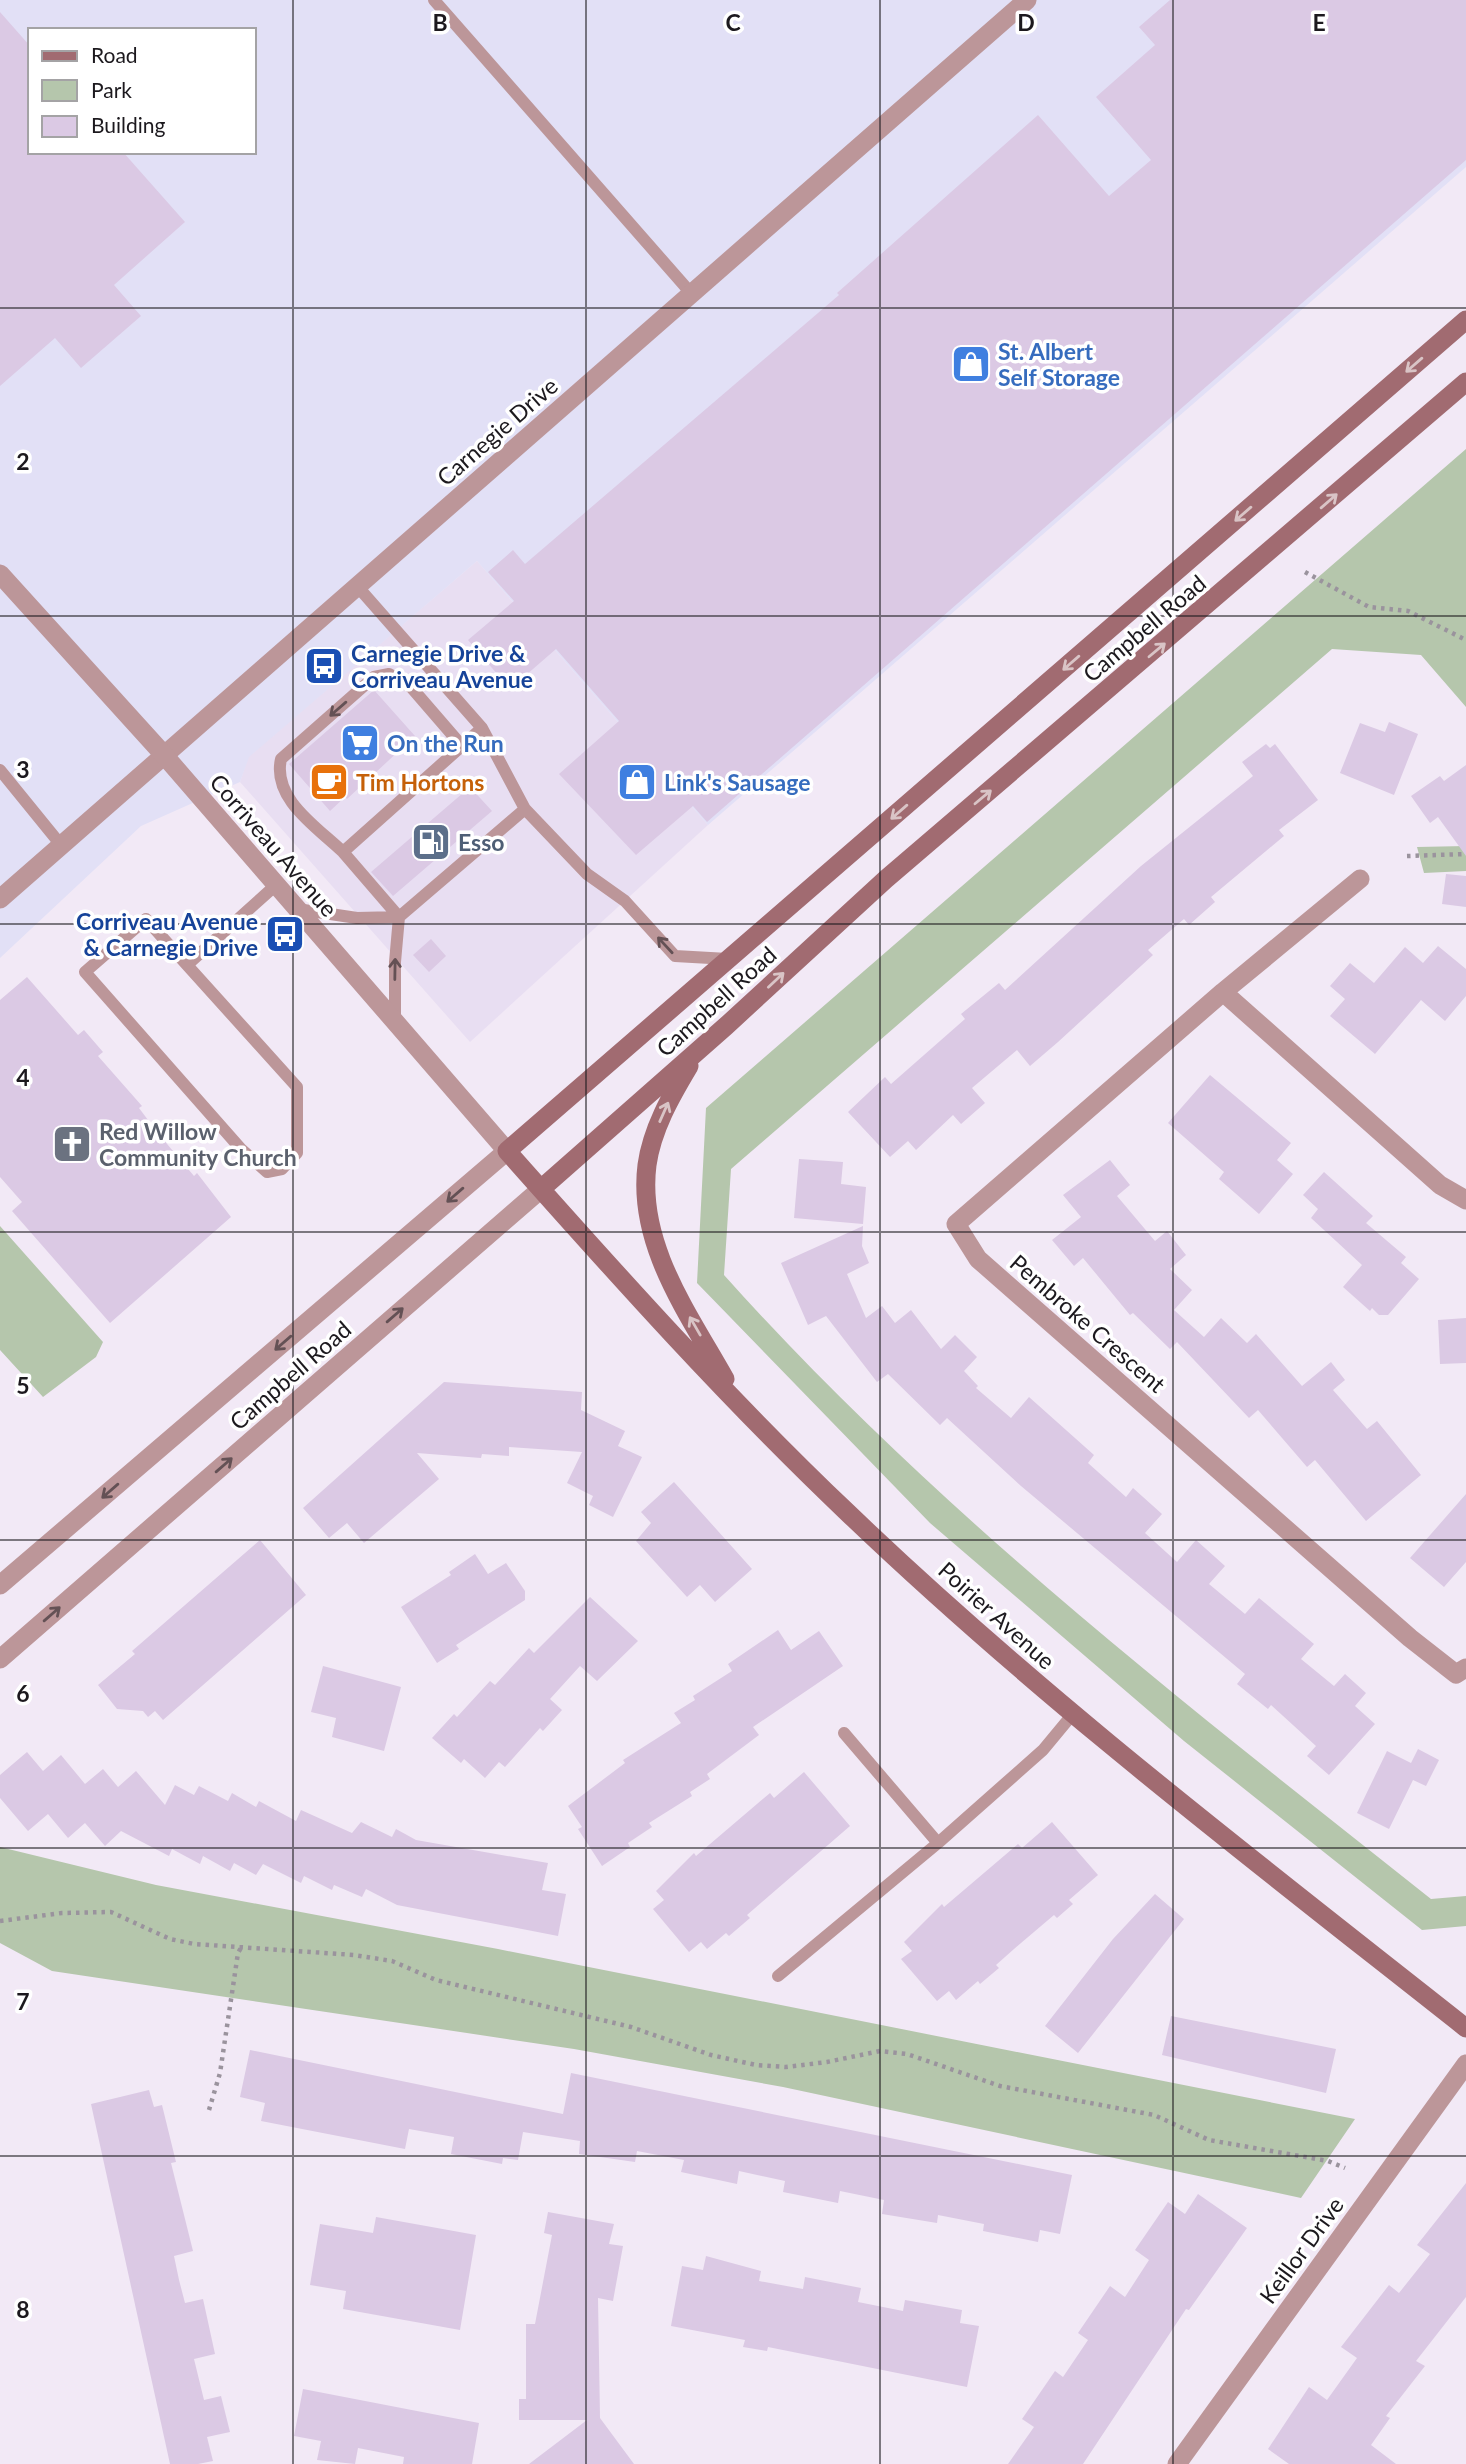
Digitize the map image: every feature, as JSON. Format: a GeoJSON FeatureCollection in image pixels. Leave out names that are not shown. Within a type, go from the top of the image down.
{"type":"FeatureCollection","features":[{"type":"Feature","properties":{"kind":"main road","name":"Campbell Road"},"geometry":{"type":"LineString","coordinates":[[507,1151],[1466,320]]}},
{"type":"Feature","properties":{"kind":"main road","name":"Campbell Road"},"geometry":{"type":"LineString","coordinates":[[541,1189],[886,880],[1466,382]]}},
{"type":"Feature","properties":{"kind":"main road"},"geometry":{"type":"LineString","coordinates":[[726,1026],[689,1066],[666,1105],[647,1163],[646,1191],[651,1232],[667,1277],[741,1407]]}},
{"type":"Feature","properties":{"kind":"main road","name":"Poirier Avenue"},"geometry":{"type":"LineString","coordinates":[[507,1151],[741,1407],[849,1514],[1072,1715],[1466,2028]]}},
{"type":"Feature","properties":{"kind":"street","name":"Carnegie Drive"},"geometry":{"type":"LineString","coordinates":[[0,899],[1027,0]]}},
{"type":"Feature","properties":{"kind":"street","name":"Corriveau Avenue"},"geometry":{"type":"LineString","coordinates":[[0,574],[164,755],[507,1151]]}},
{"type":"Feature","properties":{"kind":"street","name":"Pembroke Crescent"},"geometry":{"type":"LineString","coordinates":[[1360,879],[1223,992],[956,1224],[978,1259],[1409,1638],[1456,1674],[1466,1668]]}},
{"type":"Feature","properties":{"kind":"street"},"geometry":{"type":"LineString","coordinates":[[1223,992],[1440,1185],[1466,1200]]}},
{"type":"Feature","properties":{"kind":"street","name":"Campbell Road"},"geometry":{"type":"LineString","coordinates":[[0,1585],[507,1151]]}},
{"type":"Feature","properties":{"kind":"street","name":"Campbell Road"},"geometry":{"type":"LineString","coordinates":[[0,1659],[541,1189]]}},
{"type":"Feature","properties":{"kind":"street","name":"Keillor Drive"},"geometry":{"type":"LineString","coordinates":[[1177,2464],[1466,2064]]}},
{"type":"Feature","properties":{"kind":"lane"},"geometry":{"type":"LineString","coordinates":[[434,0],[691,292]]}},
{"type":"Feature","properties":{"kind":"lane"},"geometry":{"type":"LineString","coordinates":[[358,587],[482,728],[525,809],[587,874],[625,901],[675,956],[728,960]]}},
{"type":"Feature","properties":{"kind":"lane"},"geometry":{"type":"LineString","coordinates":[[395,1020],[399,917],[343,852],[285,793],[277,774],[281,759],[374,677],[388,674],[411,687],[462,746]]}},
{"type":"Feature","properties":{"kind":"lane"},"geometry":{"type":"LineString","coordinates":[[343,852],[482,728]]}},
{"type":"Feature","properties":{"kind":"lane"},"geometry":{"type":"LineString","coordinates":[[0,770],[61,845]]}},
{"type":"Feature","properties":{"kind":"lane"},"geometry":{"type":"LineString","coordinates":[[297,909],[357,918],[399,917],[525,809]]}},
{"type":"Feature","properties":{"kind":"lane"},"geometry":{"type":"LineString","coordinates":[[187,965],[276,885]]}},
{"type":"Feature","properties":{"kind":"lane"},"geometry":{"type":"LineString","coordinates":[[146,919],[187,965],[297,1087],[297,1153],[282,1169],[267,1172],[241,1149],[85,972],[146,919]]}},
{"type":"Feature","properties":{"kind":"lane"},"geometry":{"type":"LineString","coordinates":[[778,1976],[938,1843],[1043,1750],[1072,1715]]}},
{"type":"Feature","properties":{"kind":"lane"},"geometry":{"type":"LineString","coordinates":[[844,1732],[938,1843]]}},
{"type":"Feature","properties":{"kind":"path"},"geometry":{"type":"LineString","coordinates":[[1305,572],[1369,607],[1408,611],[1466,640]]}},
{"type":"Feature","properties":{"kind":"path"},"geometry":{"type":"LineString","coordinates":[[1407,856],[1466,854]]}},
{"type":"Feature","properties":{"kind":"path"},"geometry":{"type":"LineString","coordinates":[[0,1921],[62,1913],[111,1912],[170,1939],[194,1944],[242,1946],[392,1961],[436,1980],[631,2027],[711,2055],[756,2065],[786,2067],[827,2063],[880,2051],[907,2054],[1000,2086],[1154,2115],[1209,2140],[1314,2158],[1345,2168]]}},
{"type":"Feature","properties":{"kind":"path"},"geometry":{"type":"LineString","coordinates":[[209,2110],[220,2073],[238,1953],[242,1946]]}},
{"type":"Feature","properties":{"kind":"shaded area"},"geometry":{"type":"Polygon","coordinates":[[[0,0],[1466,0],[1466,167],[708,825],[477,561],[249,757],[240,782],[141,826],[0,958],[0,0]]]}},
{"type":"Feature","properties":{"kind":"shaded area"},"geometry":{"type":"Polygon","coordinates":[[[477,561],[708,825],[470,1042],[240,782],[248,757],[477,561]]]}},
{"type":"Feature","properties":{"kind":"green space"},"geometry":{"type":"Polygon","coordinates":[[[1466,449],[1466,707],[1421,655],[1332,649],[731,1169],[724,1275],[888,1444],[1064,1602],[1246,1752],[1431,1899],[1466,1896],[1466,1926],[1422,1930],[1184,1741],[930,1523],[697,1283],[706,1108],[1466,449]]]}},
{"type":"Feature","properties":{"kind":"green space"},"geometry":{"type":"Polygon","coordinates":[[[1466,846],[1466,871],[1424,873],[1417,847],[1466,846]]]}},
{"type":"Feature","properties":{"kind":"green space"},"geometry":{"type":"Polygon","coordinates":[[[0,1226],[103,1342],[96,1357],[43,1397],[0,1350],[0,1226]]]}},
{"type":"Feature","properties":{"kind":"green space"},"geometry":{"type":"Polygon","coordinates":[[[0,1847],[156,1885],[498,1949],[1355,2119],[1301,2198],[783,2087],[574,2049],[52,1971],[0,1943],[0,1847]]]}},
{"type":"Feature","properties":{"kind":"building","name":"St. Albert Self Storage"},"geometry":{"type":"Polygon","coordinates":[[[1170,0],[1466,0],[1466,160],[707,822],[693,806],[636,855],[559,774],[619,721],[556,649],[510,689],[468,640],[514,601],[488,572],[513,550],[525,564],[839,295],[837,293],[1038,115],[1109,196],[1151,160],[1096,97],[1155,45],[1139,27],[1170,0]]]}},
{"type":"Feature","properties":{"kind":"building"},"geometry":{"type":"Polygon","coordinates":[[[0,12],[28,44],[28,154],[125,154],[185,222],[114,285],[141,316],[81,368],[55,338],[0,386],[0,12]]]}},
{"type":"Feature","properties":{"kind":"building","name":"On the Run"},"geometry":{"type":"Polygon","coordinates":[[[374,690],[415,736],[347,799],[345,797],[330,811],[289,764],[374,690]]]}},
{"type":"Feature","properties":{"kind":"building"},"geometry":{"type":"Polygon","coordinates":[[[1389,722],[1418,734],[1394,795],[1340,773],[1360,723],[1385,732],[1389,722]]]}},
{"type":"Feature","properties":{"kind":"building"},"geometry":{"type":"Polygon","coordinates":[[[1266,744],[1270,748],[1275,744],[1318,800],[1279,830],[1284,836],[1211,897],[1215,902],[1189,925],[1184,919],[1148,950],[1153,955],[1030,1066],[1017,1050],[972,1088],[985,1103],[961,1124],[953,1115],[916,1150],[908,1141],[890,1157],[848,1112],[885,1077],[891,1084],[965,1019],[961,1014],[999,983],[1005,990],[1141,866],[1253,776],[1242,762],[1266,744]]]}},
{"type":"Feature","properties":{"kind":"building"},"geometry":{"type":"Polygon","coordinates":[[[1466,765],[1466,856],[1438,817],[1430,823],[1411,796],[1440,776],[1444,781],[1466,765]]]}},
{"type":"Feature","properties":{"kind":"building","name":"Esso"},"geometry":{"type":"Polygon","coordinates":[[[470,787],[492,811],[393,896],[371,872],[470,787]]]}},
{"type":"Feature","properties":{"kind":"building"},"geometry":{"type":"Polygon","coordinates":[[[1446,874],[1466,876],[1466,907],[1442,904],[1446,874]]]}},
{"type":"Feature","properties":{"kind":"building"},"geometry":{"type":"Polygon","coordinates":[[[431,939],[446,956],[429,972],[413,955],[431,939]]]}},
{"type":"Feature","properties":{"kind":"building"},"geometry":{"type":"Polygon","coordinates":[[[1438,946],[1466,969],[1466,996],[1445,1021],[1421,1000],[1375,1054],[1330,1016],[1345,999],[1330,986],[1350,963],[1374,983],[1405,947],[1423,963],[1438,946]]]}},
{"type":"Feature","properties":{"kind":"building","name":"Red Willow Community Church"},"geometry":{"type":"Polygon","coordinates":[[[27,977],[78,1035],[84,1030],[103,1052],[98,1056],[142,1106],[139,1108],[157,1132],[194,1176],[197,1173],[231,1217],[110,1323],[12,1211],[22,1202],[0,1177],[0,1000],[27,977]]]}},
{"type":"Feature","properties":{"kind":"building"},"geometry":{"type":"Polygon","coordinates":[[[1210,1075],[1291,1143],[1277,1160],[1293,1174],[1259,1214],[1219,1179],[1224,1172],[1168,1123],[1210,1075]]]}},
{"type":"Feature","properties":{"kind":"building"},"geometry":{"type":"Polygon","coordinates":[[[799,1159],[843,1162],[841,1184],[866,1187],[863,1224],[794,1218],[799,1159]]]}},
{"type":"Feature","properties":{"kind":"building"},"geometry":{"type":"Polygon","coordinates":[[[1110,1160],[1130,1185],[1117,1196],[1155,1241],[1167,1231],[1186,1255],[1170,1269],[1192,1290],[1174,1310],[1204,1337],[1221,1318],[1247,1343],[1256,1334],[1302,1386],[1331,1362],[1345,1380],[1333,1390],[1367,1429],[1377,1421],[1421,1475],[1366,1521],[1315,1460],[1307,1467],[1258,1410],[1249,1418],[1177,1342],[1170,1349],[1133,1313],[1130,1315],[1083,1258],[1074,1266],[1052,1240],[1081,1217],[1063,1195],[1110,1160]]]}},
{"type":"Feature","properties":{"kind":"building"},"geometry":{"type":"Polygon","coordinates":[[[1324,1172],[1373,1216],[1366,1223],[1406,1257],[1401,1263],[1419,1279],[1388,1315],[1379,1315],[1372,1308],[1370,1311],[1343,1287],[1362,1265],[1311,1218],[1318,1209],[1303,1195],[1324,1172]]]}},
{"type":"Feature","properties":{"kind":"building"},"geometry":{"type":"Polygon","coordinates":[[[863,1226],[862,1246],[869,1263],[847,1274],[866,1318],[882,1306],[895,1323],[911,1310],[941,1349],[955,1335],[977,1357],[964,1371],[978,1386],[976,1388],[1011,1418],[1029,1397],[1094,1455],[1088,1463],[1126,1497],[1133,1488],[1162,1514],[1145,1533],[1177,1562],[1196,1540],[1225,1566],[1209,1584],[1245,1614],[1259,1598],[1314,1644],[1301,1659],[1334,1686],[1345,1674],[1366,1693],[1355,1706],[1375,1724],[1329,1775],[1307,1756],[1316,1746],[1271,1705],[1268,1709],[1237,1684],[1245,1674],[1021,1486],[947,1418],[940,1425],[888,1374],[877,1382],[826,1316],[808,1325],[781,1263],[863,1226]]]}},
{"type":"Feature","properties":{"kind":"building"},"geometry":{"type":"Polygon","coordinates":[[[1466,1318],[1466,1363],[1440,1364],[1438,1320],[1466,1318]]]}},
{"type":"Feature","properties":{"kind":"building"},"geometry":{"type":"Polygon","coordinates":[[[444,1382],[582,1392],[581,1410],[625,1431],[618,1446],[642,1457],[613,1517],[589,1505],[593,1496],[567,1483],[582,1452],[509,1447],[509,1456],[482,1454],[481,1458],[417,1453],[439,1479],[364,1543],[347,1523],[329,1538],[303,1508],[444,1382]]]}},
{"type":"Feature","properties":{"kind":"building"},"geometry":{"type":"Polygon","coordinates":[[[674,1482],[752,1569],[715,1602],[700,1585],[687,1597],[636,1541],[651,1523],[641,1512],[674,1482]]]}},
{"type":"Feature","properties":{"kind":"building"},"geometry":{"type":"Polygon","coordinates":[[[1466,1494],[1466,1562],[1444,1587],[1410,1558],[1466,1494]]]}},
{"type":"Feature","properties":{"kind":"building"},"geometry":{"type":"Polygon","coordinates":[[[260,1540],[306,1595],[163,1720],[155,1711],[148,1717],[143,1711],[117,1709],[98,1685],[135,1654],[132,1651],[260,1540]]]}},
{"type":"Feature","properties":{"kind":"building"},"geometry":{"type":"Polygon","coordinates":[[[475,1554],[488,1574],[506,1563],[525,1591],[525,1600],[456,1645],[459,1649],[437,1663],[401,1607],[451,1575],[449,1572],[475,1554]]]}},
{"type":"Feature","properties":{"kind":"building"},"geometry":{"type":"Polygon","coordinates":[[[590,1597],[638,1641],[597,1681],[580,1666],[550,1699],[562,1710],[543,1731],[540,1728],[505,1767],[499,1762],[485,1778],[464,1759],[461,1763],[432,1738],[454,1714],[457,1717],[490,1681],[495,1685],[529,1648],[534,1653],[590,1597]]]}},
{"type":"Feature","properties":{"kind":"building"},"geometry":{"type":"Polygon","coordinates":[[[778,1630],[791,1650],[819,1631],[843,1666],[753,1727],[759,1735],[707,1774],[710,1779],[690,1792],[692,1796],[649,1823],[652,1827],[628,1843],[630,1847],[602,1866],[578,1829],[582,1827],[568,1806],[625,1763],[623,1760],[681,1723],[674,1713],[695,1700],[693,1696],[732,1671],[728,1664],[778,1630]]]}},
{"type":"Feature","properties":{"kind":"building"},"geometry":{"type":"Polygon","coordinates":[[[323,1666],[401,1687],[384,1751],[332,1737],[336,1718],[311,1712],[323,1666]]]}},
{"type":"Feature","properties":{"kind":"building"},"geometry":{"type":"Polygon","coordinates":[[[1418,1749],[1439,1760],[1426,1786],[1413,1780],[1389,1829],[1357,1813],[1387,1751],[1411,1763],[1418,1749]]]}},
{"type":"Feature","properties":{"kind":"building"},"geometry":{"type":"Polygon","coordinates":[[[27,1752],[43,1771],[61,1755],[85,1784],[103,1769],[118,1787],[136,1771],[165,1805],[175,1785],[194,1795],[199,1786],[228,1801],[232,1793],[256,1807],[259,1801],[296,1821],[301,1810],[352,1833],[361,1822],[392,1837],[396,1829],[416,1840],[548,1863],[542,1890],[566,1894],[558,1936],[397,1905],[366,1889],[362,1897],[334,1885],[332,1890],[304,1876],[301,1883],[263,1864],[256,1875],[234,1863],[230,1871],[203,1856],[200,1864],[172,1849],[169,1856],[121,1831],[105,1846],[85,1823],[68,1838],[48,1814],[28,1831],[0,1798],[0,1775],[27,1752]]]}},
{"type":"Feature","properties":{"kind":"building"},"geometry":{"type":"Polygon","coordinates":[[[804,1772],[850,1826],[747,1915],[750,1918],[729,1936],[726,1933],[707,1949],[701,1942],[689,1952],[653,1909],[664,1900],[656,1891],[694,1853],[696,1856],[770,1793],[774,1798],[804,1772]]]}},
{"type":"Feature","properties":{"kind":"building"},"geometry":{"type":"Polygon","coordinates":[[[1052,1822],[1098,1875],[1069,1900],[1073,1904],[1057,1918],[1054,1915],[1014,1949],[996,1965],[999,1968],[980,1984],[978,1981],[956,2000],[949,1991],[937,2001],[901,1959],[912,1951],[904,1942],[942,1904],[944,1907],[1018,1844],[1022,1848],[1052,1822]]]}},
{"type":"Feature","properties":{"kind":"building"},"geometry":{"type":"Polygon","coordinates":[[[1155,1894],[1184,1919],[1078,2053],[1045,2026],[1113,1939],[1155,1894]]]}},
{"type":"Feature","properties":{"kind":"building"},"geometry":{"type":"Polygon","coordinates":[[[1171,2016],[1336,2049],[1326,2093],[1162,2055],[1171,2016]]]}},
{"type":"Feature","properties":{"kind":"building"},"geometry":{"type":"Polygon","coordinates":[[[250,2050],[563,2114],[571,2073],[1072,2175],[1060,2234],[1040,2230],[1038,2242],[983,2231],[984,2224],[938,2215],[937,2223],[882,2214],[884,2200],[840,2191],[838,2203],[783,2192],[785,2181],[739,2171],[737,2184],[681,2172],[684,2160],[637,2151],[635,2162],[579,2154],[580,2141],[523,2132],[518,2160],[503,2158],[502,2164],[451,2154],[454,2137],[409,2129],[405,2149],[261,2121],[265,2103],[240,2097],[250,2050]]]}},
{"type":"Feature","properties":{"kind":"building"},"geometry":{"type":"Polygon","coordinates":[[[149,2090],[154,2107],[162,2105],[176,2162],[171,2163],[193,2251],[174,2256],[179,2280],[185,2303],[203,2299],[215,2354],[194,2359],[204,2400],[221,2396],[230,2432],[207,2437],[213,2461],[198,2464],[170,2464],[91,2104],[149,2090]]]}},
{"type":"Feature","properties":{"kind":"building"},"geometry":{"type":"Polygon","coordinates":[[[1466,2183],[1466,2297],[1416,2361],[1425,2366],[1386,2416],[1390,2418],[1371,2445],[1396,2464],[1289,2464],[1268,2449],[1309,2387],[1327,2400],[1357,2358],[1341,2347],[1389,2285],[1399,2293],[1430,2254],[1417,2245],[1466,2183]]]}},
{"type":"Feature","properties":{"kind":"building"},"geometry":{"type":"Polygon","coordinates":[[[1198,2194],[1247,2228],[1189,2310],[1186,2309],[1083,2464],[1008,2464],[1034,2427],[1022,2419],[1055,2371],[1063,2377],[1088,2340],[1078,2333],[1110,2286],[1125,2297],[1149,2260],[1135,2250],[1168,2202],[1185,2214],[1198,2194]]]}},
{"type":"Feature","properties":{"kind":"building"},"geometry":{"type":"Polygon","coordinates":[[[548,2212],[614,2224],[609,2244],[623,2246],[613,2301],[598,2298],[600,2418],[634,2464],[529,2464],[587,2420],[519,2420],[519,2399],[526,2399],[526,2324],[535,2324],[552,2235],[544,2233],[548,2212]]]}},
{"type":"Feature","properties":{"kind":"building"},"geometry":{"type":"Polygon","coordinates":[[[376,2217],[476,2235],[460,2330],[343,2309],[346,2291],[310,2285],[320,2224],[373,2233],[376,2217]]]}},
{"type":"Feature","properties":{"kind":"building"},"geometry":{"type":"Polygon","coordinates":[[[706,2256],[761,2271],[759,2281],[803,2289],[805,2277],[861,2288],[858,2302],[903,2311],[905,2300],[962,2310],[960,2323],[979,2326],[967,2387],[768,2347],[767,2351],[743,2347],[745,2340],[671,2326],[682,2266],[703,2270],[706,2256]]]}},
{"type":"Feature","properties":{"kind":"building"},"geometry":{"type":"Polygon","coordinates":[[[303,2389],[479,2423],[472,2464],[403,2464],[404,2457],[358,2448],[355,2464],[317,2460],[321,2441],[294,2436],[303,2389]]]}},
{"type":"Feature","properties":{"kind":"place","name":"St. Albert Self Storage"},"geometry":{"type":"Point","coordinates":[971,364]}},
{"type":"Feature","properties":{"kind":"place","name":"Carnegie Drive & Corriveau Avenue"},"geometry":{"type":"Point","coordinates":[324,666]}},
{"type":"Feature","properties":{"kind":"place","name":"On the Run"},"geometry":{"type":"Point","coordinates":[360,743]}},
{"type":"Feature","properties":{"kind":"place","name":"Tim Hortons"},"geometry":{"type":"Point","coordinates":[329,782]}},
{"type":"Feature","properties":{"kind":"place","name":"Link's Sausage"},"geometry":{"type":"Point","coordinates":[637,782]}},
{"type":"Feature","properties":{"kind":"place","name":"Esso"},"geometry":{"type":"Point","coordinates":[431,842]}},
{"type":"Feature","properties":{"kind":"place","name":"Corriveau Avenue & Carnegie Drive"},"geometry":{"type":"Point","coordinates":[285,934]}},
{"type":"Feature","properties":{"kind":"place","name":"Red Willow Community Church"},"geometry":{"type":"Point","coordinates":[72,1144]}}]}
